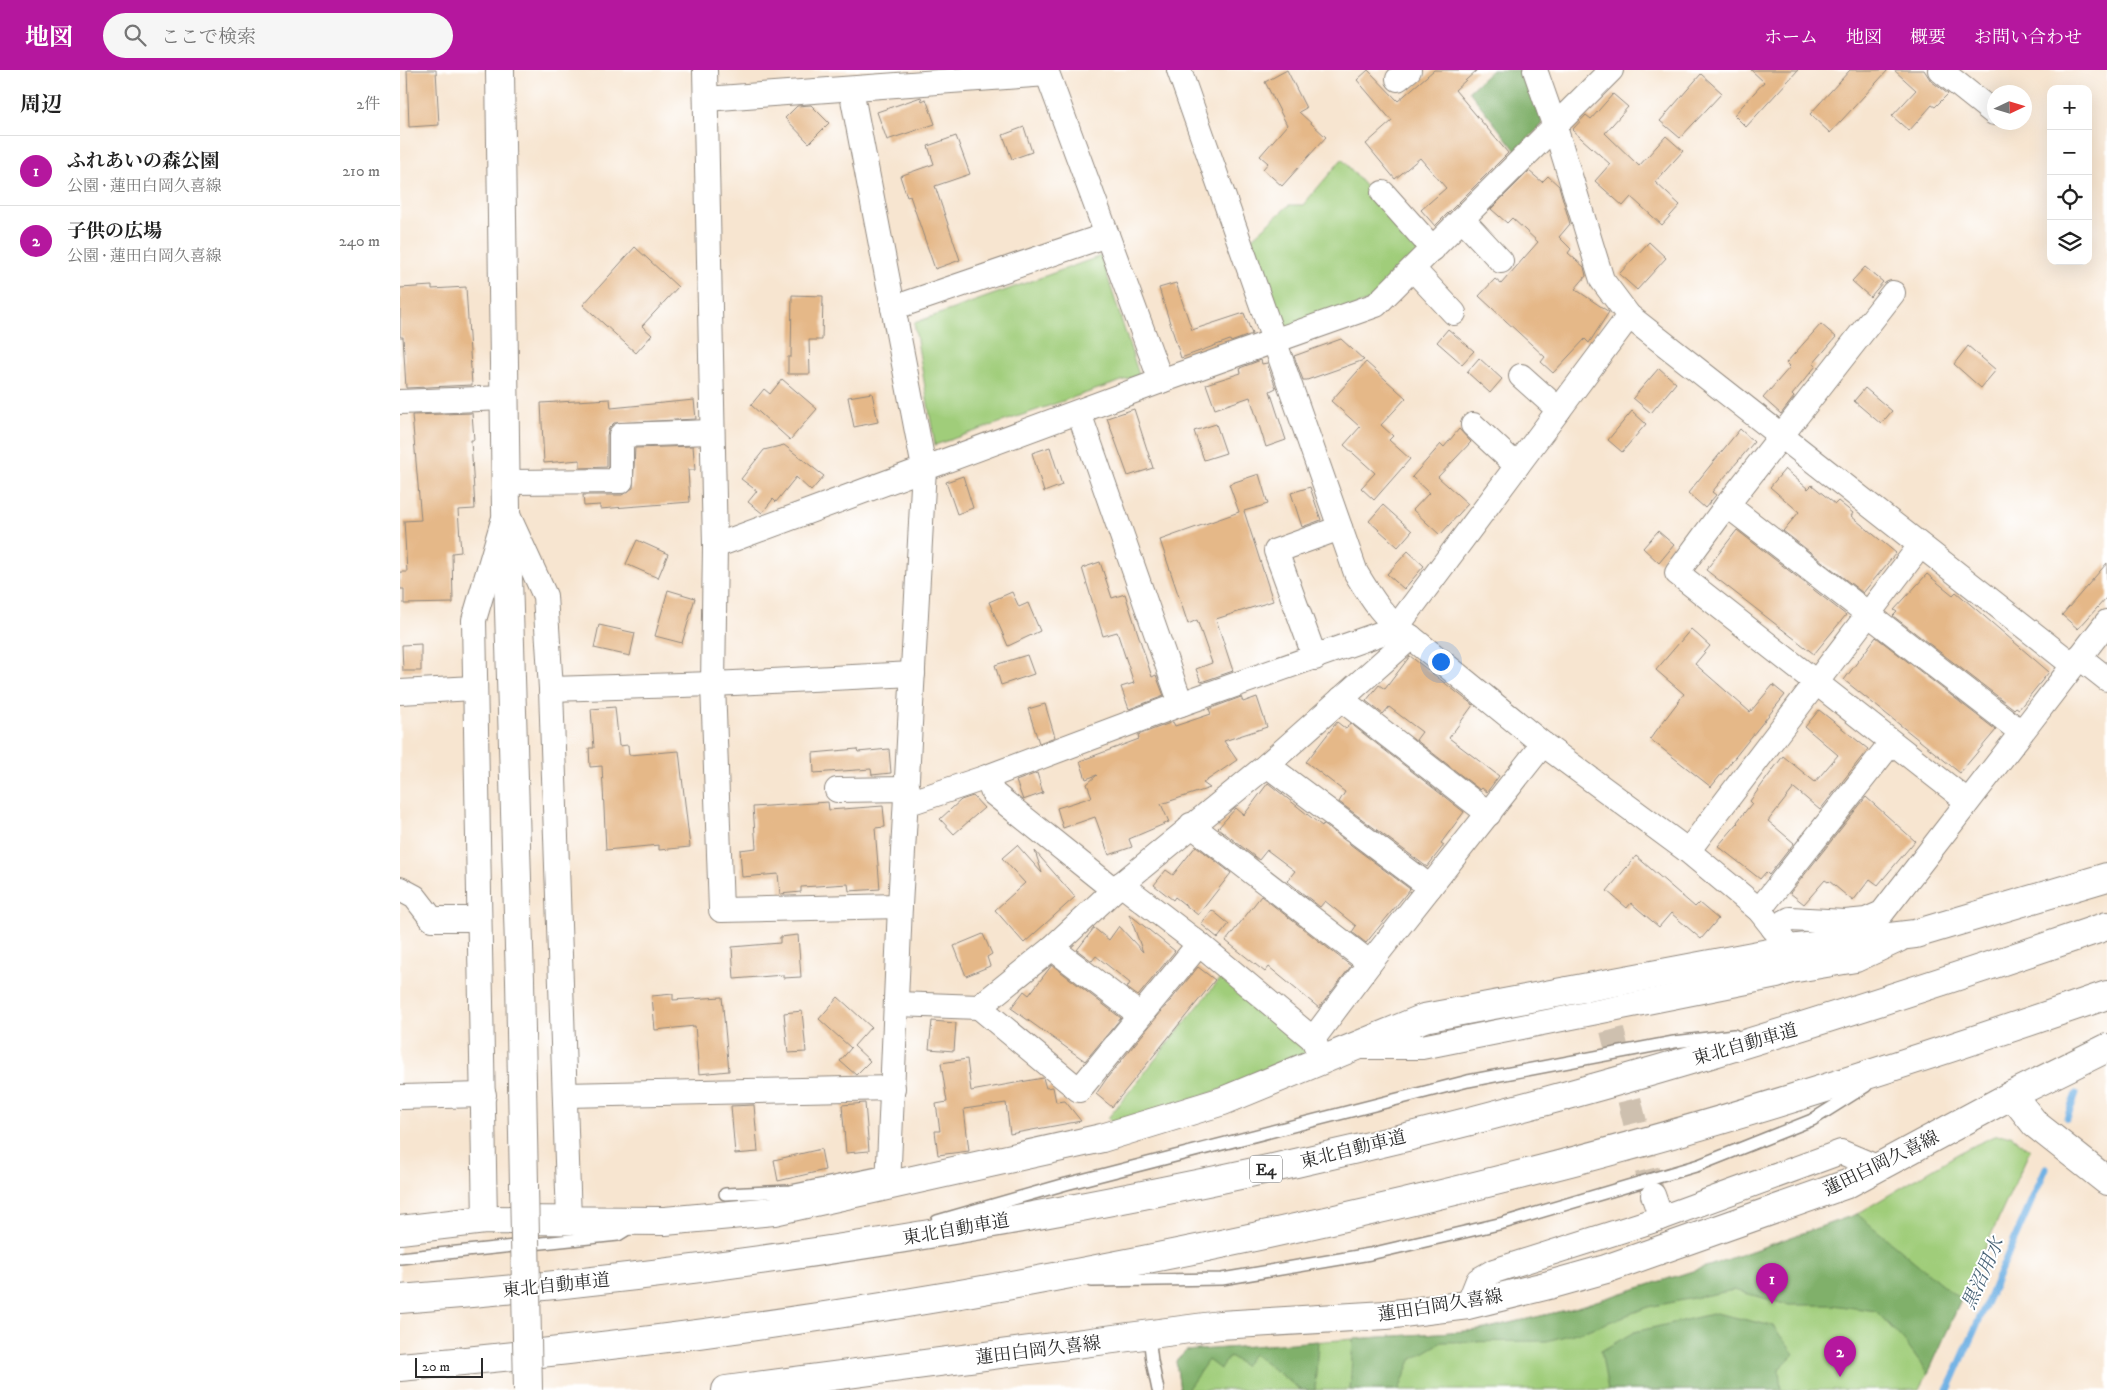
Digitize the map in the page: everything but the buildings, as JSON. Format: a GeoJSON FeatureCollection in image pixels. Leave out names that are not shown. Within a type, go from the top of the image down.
{"type":"FeatureCollection","features":[{"type":"Feature","properties":{"kind":"main road"},"geometry":{"type":"LineString","coordinates":[[500,70],[506,510],[520,980],[528,1390]]}},
{"type":"Feature","properties":{"kind":"main road"},"geometry":{"type":"LineString","coordinates":[[400,1230],[485,1220],[665,1221],[774,1211],[888,1179],[1102,1138],[1223,1101],[1318,1050],[1357,1047],[1424,1018],[1790,960],[1914,934],[2107,877]]}},
{"type":"Feature","properties":{"kind":"main road","name":"東北自動車道"},"geometry":{"type":"LineString","coordinates":[[400,1299],[584,1284],[946,1232],[1297,1163],[1639,1075],[1802,1027],[1938,984],[2107,926]]}},
{"type":"Feature","properties":{"kind":"main road"},"geometry":{"type":"LineString","coordinates":[[400,1368],[627,1344],[806,1320],[1035,1282],[1351,1216],[1547,1168],[1741,1113],[1901,1064],[2107,995]]}},
{"type":"Feature","properties":{"kind":"main road","name":"蓮田白岡久喜線"},"geometry":{"type":"LineString","coordinates":[[726,1390],[796,1385],[1220,1325],[1386,1315],[1468,1305],[1606,1269],[1847,1184],[2012,1095],[2107,1048]]}},
{"type":"Feature","properties":{"kind":"main road"},"geometry":{"type":"LineString","coordinates":[[2012,1095],[2035,1124],[2107,1181]]}},
{"type":"Feature","properties":{"kind":"street"},"geometry":{"type":"LineString","coordinates":[[705,70],[715,546],[713,684],[720,910],[900,906]]}},
{"type":"Feature","properties":{"kind":"street"},"geometry":{"type":"LineString","coordinates":[[1179,70],[1356,573],[1372,600],[1404,632],[1543,744],[1688,851],[1766,919],[1790,960],[1609,1021],[1422,1047],[1357,1047]]}},
{"type":"Feature","properties":{"kind":"street"},"geometry":{"type":"LineString","coordinates":[[1534,70],[1555,126],[1602,280],[1629,316],[1920,546],[2076,661],[2107,679]]}},
{"type":"Feature","properties":{"kind":"street"},"geometry":{"type":"LineString","coordinates":[[715,546],[1161,381],[1376,305],[1611,70]]}},
{"type":"Feature","properties":{"kind":"street"},"geometry":{"type":"LineString","coordinates":[[1940,70],[1987,107]]}},
{"type":"Feature","properties":{"kind":"street"},"geometry":{"type":"LineString","coordinates":[[706,99],[851,89],[1046,72],[1161,381]]}},
{"type":"Feature","properties":{"kind":"street"},"geometry":{"type":"LineString","coordinates":[[851,89],[924,468],[900,906],[888,1179]]}},
{"type":"Feature","properties":{"kind":"street"},"geometry":{"type":"LineString","coordinates":[[1383,193],[1433,249]]}},
{"type":"Feature","properties":{"kind":"street"},"geometry":{"type":"LineString","coordinates":[[1462,219],[1501,260]]}},
{"type":"Feature","properties":{"kind":"street"},"geometry":{"type":"LineString","coordinates":[[893,308],[1107,235]]}},
{"type":"Feature","properties":{"kind":"street"},"geometry":{"type":"LineString","coordinates":[[1413,269],[1454,313]]}},
{"type":"Feature","properties":{"kind":"street"},"geometry":{"type":"LineString","coordinates":[[1893,293],[1783,436],[1727,505],[1677,573],[1967,801]]}},
{"type":"Feature","properties":{"kind":"street"},"geometry":{"type":"LineString","coordinates":[[979,1008],[1052,948],[1118,887],[1267,764],[1341,699],[1404,632],[1517,466],[1629,316]]}},
{"type":"Feature","properties":{"kind":"street"},"geometry":{"type":"LineString","coordinates":[[1521,376],[1559,410]]}},
{"type":"Feature","properties":{"kind":"street"},"geometry":{"type":"LineString","coordinates":[[400,402],[505,398]]}},
{"type":"Feature","properties":{"kind":"street"},"geometry":{"type":"LineString","coordinates":[[1079,412],[1181,704]]}},
{"type":"Feature","properties":{"kind":"street"},"geometry":{"type":"LineString","coordinates":[[1473,425],[1517,466]]}},
{"type":"Feature","properties":{"kind":"street"},"geometry":{"type":"LineString","coordinates":[[507,482],[621,481],[621,435],[712,432]]}},
{"type":"Feature","properties":{"kind":"street"},"geometry":{"type":"LineString","coordinates":[[1727,505],[2021,732]]}},
{"type":"Feature","properties":{"kind":"street"},"geometry":{"type":"LineString","coordinates":[[485,1220],[474,620],[506,510]]}},
{"type":"Feature","properties":{"kind":"street"},"geometry":{"type":"LineString","coordinates":[[506,510],[545,596],[551,689],[569,1220]]}},
{"type":"Feature","properties":{"kind":"street"},"geometry":{"type":"LineString","coordinates":[[1315,658],[1276,551],[1340,528]]}},
{"type":"Feature","properties":{"kind":"street"},"geometry":{"type":"LineString","coordinates":[[1688,851],[1920,546]]}},
{"type":"Feature","properties":{"kind":"street"},"geometry":{"type":"LineString","coordinates":[[1766,919],[1845,922],[1866,920],[1882,913],[2107,622]]}},
{"type":"Feature","properties":{"kind":"street"},"geometry":{"type":"LineString","coordinates":[[837,790],[907,796],[987,777],[1181,704],[1315,658],[1404,632]]}},
{"type":"Feature","properties":{"kind":"street"},"geometry":{"type":"LineString","coordinates":[[551,689],[713,684],[913,674]]}},
{"type":"Feature","properties":{"kind":"street"},"geometry":{"type":"LineString","coordinates":[[400,692],[474,688]]}},
{"type":"Feature","properties":{"kind":"street"},"geometry":{"type":"LineString","coordinates":[[1341,699],[1489,814]]}},
{"type":"Feature","properties":{"kind":"street"},"geometry":{"type":"LineString","coordinates":[[1766,919],[1892,743]]}},
{"type":"Feature","properties":{"kind":"street"},"geometry":{"type":"LineString","coordinates":[[987,777],[993,793],[1118,887],[1199,944],[1318,1050],[1370,963],[1543,744]]}},
{"type":"Feature","properties":{"kind":"street"},"geometry":{"type":"LineString","coordinates":[[1267,764],[1430,887]]}},
{"type":"Feature","properties":{"kind":"street"},"geometry":{"type":"LineString","coordinates":[[1191,825],[1370,963]]}},
{"type":"Feature","properties":{"kind":"street"},"geometry":{"type":"LineString","coordinates":[[400,890],[415,897],[432,919],[478,919]]}},
{"type":"Feature","properties":{"kind":"street"},"geometry":{"type":"LineString","coordinates":[[897,1004],[979,1008],[1079,1090],[1199,944]]}},
{"type":"Feature","properties":{"kind":"street"},"geometry":{"type":"LineString","coordinates":[[1052,948],[1140,1015]]}},
{"type":"Feature","properties":{"kind":"street"},"geometry":{"type":"LineString","coordinates":[[565,1095],[893,1088]]}},
{"type":"Feature","properties":{"kind":"street"},"geometry":{"type":"LineString","coordinates":[[400,1097],[484,1095]]}},
{"type":"Feature","properties":{"kind":"street"},"geometry":{"type":"LineString","coordinates":[[1468,1305],[1478,1280],[1494,1271],[1661,1218],[1841,1152],[1879,1168]]}},
{"type":"Feature","properties":{"kind":"street"},"geometry":{"type":"LineString","coordinates":[[1653,1195],[1661,1218]]}},
{"type":"Feature","properties":{"kind":"lane"},"geometry":{"type":"LineString","coordinates":[[844,1247],[1066,1184],[1468,1081],[1674,1042],[1802,1027]]}},
{"type":"Feature","properties":{"kind":"lane"},"geometry":{"type":"LineString","coordinates":[[1035,1282],[1222,1280],[1370,1254],[1503,1223],[1699,1165],[1812,1120],[1901,1064]]}},
{"type":"Feature","properties":{"kind":"lane"},"geometry":{"type":"LineString","coordinates":[[725,1194],[791,1191],[888,1179]]}},
{"type":"Feature","properties":{"kind":"lane"},"geometry":{"type":"LineString","coordinates":[[400,1258],[618,1236],[641,1221]]}},
{"type":"Feature","properties":{"kind":"lane"},"geometry":{"type":"LineString","coordinates":[[1149,1336],[1158,1390]]}},
{"type":"Feature","properties":{"kind":"green space"},"geometry":{"type":"Polygon","coordinates":[[[1492,70],[1523,70],[1543,124],[1516,151],[1469,91],[1492,70]]]}},
{"type":"Feature","properties":{"kind":"green space"},"geometry":{"type":"Polygon","coordinates":[[[1342,159],[1420,250],[1374,299],[1288,332],[1278,326],[1250,240],[1289,205],[1303,205],[1342,159]]]}},
{"type":"Feature","properties":{"kind":"green space"},"geometry":{"type":"Polygon","coordinates":[[[1101,256],[1139,375],[935,445],[914,323],[1101,256]]]}},
{"type":"Feature","properties":{"kind":"green space"},"geometry":{"type":"Polygon","coordinates":[[[1223,975],[1310,1044],[1310,1054],[1214,1092],[1113,1124],[1108,1118],[1223,975]]]}},
{"type":"Feature","properties":{"kind":"green space"},"geometry":{"type":"Polygon","coordinates":[[[2011,1135],[2030,1150],[1920,1390],[1180,1390],[1176,1361],[1186,1351],[1480,1330],[1571,1309],[1709,1266],[1857,1214],[1966,1149],[1995,1136],[2011,1135]]]}},
{"type":"Feature","properties":{"kind":"green space"},"geometry":{"type":"Polygon","coordinates":[[[1857,1214],[1961,1300],[1928,1374],[1904,1341],[1876,1311],[1833,1305],[1789,1305],[1734,1290],[1648,1307],[1591,1329],[1547,1341],[1442,1342],[1411,1360],[1399,1390],[1350,1390],[1353,1339],[1480,1330],[1571,1309],[1709,1266],[1857,1214]]]}},
{"type":"Feature","properties":{"kind":"green space"},"geometry":{"type":"Polygon","coordinates":[[[1716,1313],[1773,1326],[1794,1354],[1779,1369],[1781,1390],[1608,1390],[1601,1351],[1634,1332],[1716,1313]]]}},
{"type":"Feature","properties":{"kind":"green space"},"geometry":{"type":"Polygon","coordinates":[[[1318,1341],[1315,1390],[1301,1390],[1253,1354],[1244,1366],[1230,1356],[1220,1369],[1208,1360],[1187,1390],[1180,1390],[1176,1361],[1186,1351],[1318,1341]]]}},
{"type":"Feature","properties":{"kind":"waterway","name":"黒沼用水"},"geometry":{"type":"LineString","coordinates":[[2067,1118],[2076,1094]]}},
{"type":"Feature","properties":{"kind":"waterway","name":"黒沼用水"},"geometry":{"type":"LineString","coordinates":[[1948,1390],[2046,1168]]}},
{"type":"Feature","properties":{"kind":"tunnel"},"geometry":{"type":"LineString","coordinates":[[1612,1030],[1653,1195]]}},
{"type":"Feature","properties":{"kind":"place","name":"ふれあいの森公園"},"geometry":{"type":"Point","coordinates":[1772,1304]}},
{"type":"Feature","properties":{"kind":"place","name":"子供の広場"},"geometry":{"type":"Point","coordinates":[1840,1377]}}]}
